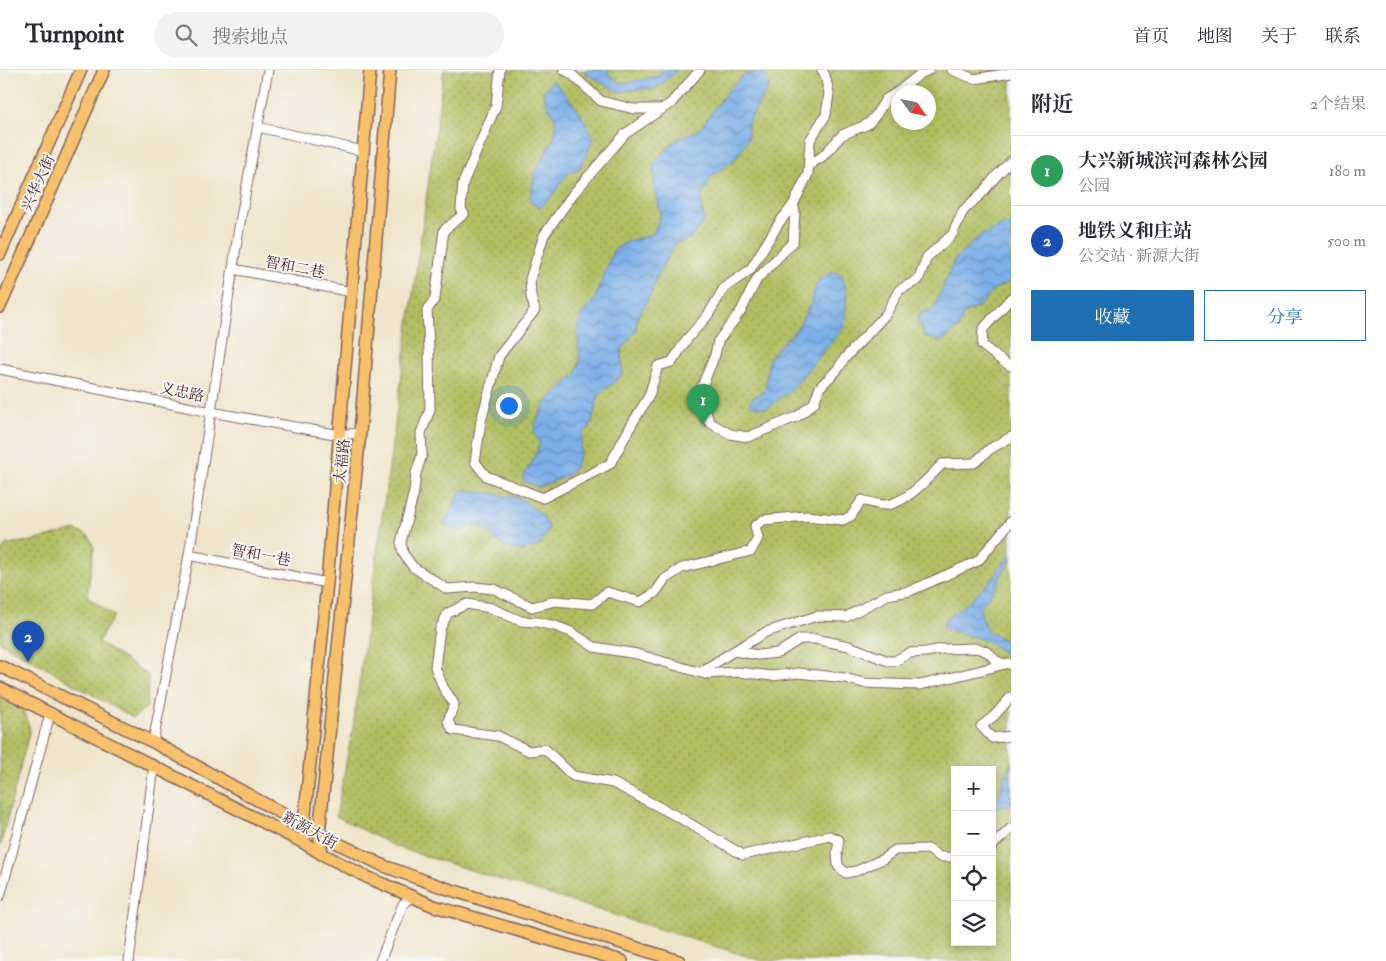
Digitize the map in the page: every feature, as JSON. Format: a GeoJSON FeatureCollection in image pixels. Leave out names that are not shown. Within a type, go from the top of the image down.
{"type":"FeatureCollection","features":[{"type":"Feature","properties":{"kind":"main road","name":"兴华大街"},"geometry":{"type":"LineString","coordinates":[[0,254],[81,70]]}},
{"type":"Feature","properties":{"kind":"main road","name":"兴华大街"},"geometry":{"type":"LineString","coordinates":[[0,308],[104,70]]}},
{"type":"Feature","properties":{"kind":"main road","name":"太福路"},"geometry":{"type":"LineString","coordinates":[[304,843],[304,825],[340,435],[370,70]]}},
{"type":"Feature","properties":{"kind":"main road","name":"太福路"},"geometry":{"type":"LineString","coordinates":[[322,854],[319,834],[360,433],[390,70]]}},
{"type":"Feature","properties":{"kind":"main road"},"geometry":{"type":"LineString","coordinates":[[0,666],[153,742],[319,834],[384,866],[442,887],[679,961]]}},
{"type":"Feature","properties":{"kind":"main road","name":"新源大街"},"geometry":{"type":"LineString","coordinates":[[0,688],[369,878],[434,906],[622,961]]}},
{"type":"Feature","properties":{"kind":"main road"},"geometry":{"type":"LineString","coordinates":[[69,723],[80,705]]}},
{"type":"Feature","properties":{"kind":"street"},"geometry":{"type":"LineString","coordinates":[[153,742],[189,555],[232,269],[268,70]]}},
{"type":"Feature","properties":{"kind":"street"},"geometry":{"type":"LineString","coordinates":[[500,70],[496,106],[463,183],[461,209],[464,214],[444,230],[435,298],[427,310],[430,349],[430,410],[421,433],[422,455],[416,473],[414,492],[401,542],[403,553],[413,567],[447,590],[475,587],[494,589],[532,608],[555,601],[592,604],[607,592],[640,602],[655,593],[665,579],[682,568],[751,551],[758,538],[755,526],[763,520],[807,516],[843,520],[851,516],[862,500],[886,505],[897,502],[924,484],[942,464],[974,463],[990,449],[1011,437]]}},
{"type":"Feature","properties":{"kind":"street"},"geometry":{"type":"LineString","coordinates":[[564,70],[570,73],[601,101],[634,108],[660,109]]}},
{"type":"Feature","properties":{"kind":"street"},"geometry":{"type":"LineString","coordinates":[[700,70],[671,103],[626,134],[573,194],[544,235],[530,279],[535,310],[499,356],[481,421],[475,462],[486,476],[543,498],[610,464],[649,396],[658,366],[672,362],[687,339],[708,315],[724,288],[750,270],[779,223],[793,206],[808,174],[810,140],[826,115],[829,93],[822,70]]}},
{"type":"Feature","properties":{"kind":"street"},"geometry":{"type":"LineString","coordinates":[[808,165],[823,156],[842,135],[868,124],[886,99],[920,74],[929,70]]}},
{"type":"Feature","properties":{"kind":"street"},"geometry":{"type":"LineString","coordinates":[[952,70],[974,79],[1011,73]]}},
{"type":"Feature","properties":{"kind":"street"},"geometry":{"type":"LineString","coordinates":[[258,127],[364,151]]}},
{"type":"Feature","properties":{"kind":"street"},"geometry":{"type":"LineString","coordinates":[[793,206],[795,212],[793,242],[757,279],[741,310],[718,341],[700,391],[709,422],[730,434],[748,437],[798,416],[814,403],[820,387],[886,314],[899,290],[918,280],[927,257],[952,234],[963,211],[1011,161]]}},
{"type":"Feature","properties":{"kind":"street","name":"智和二巷"},"geometry":{"type":"LineString","coordinates":[[232,269],[352,292]]}},
{"type":"Feature","properties":{"kind":"street"},"geometry":{"type":"LineString","coordinates":[[1011,298],[982,329],[982,344],[1011,366]]}},
{"type":"Feature","properties":{"kind":"street","name":"义忠路"},"geometry":{"type":"LineString","coordinates":[[0,369],[211,412],[340,435],[360,433]]}},
{"type":"Feature","properties":{"kind":"street"},"geometry":{"type":"LineString","coordinates":[[701,672],[766,632],[817,616],[846,617],[887,595],[910,591],[978,562],[1011,521]]}},
{"type":"Feature","properties":{"kind":"street","name":"智和一巷"},"geometry":{"type":"LineString","coordinates":[[189,555],[327,583]]}},
{"type":"Feature","properties":{"kind":"street"},"geometry":{"type":"LineString","coordinates":[[951,857],[940,857],[928,849],[895,850],[883,859],[856,871],[846,873],[838,866],[839,840],[830,836],[743,855],[680,818],[613,783],[573,776],[545,749],[529,751],[498,736],[453,730],[448,722],[454,704],[443,687],[435,667],[440,629],[448,613],[467,604],[491,608],[522,621],[555,626],[571,632],[594,647],[636,654],[705,674],[738,672],[772,676],[798,673],[845,678],[863,683],[920,685],[1007,665]]}},
{"type":"Feature","properties":{"kind":"street"},"geometry":{"type":"LineString","coordinates":[[734,651],[758,654],[778,653],[800,639],[815,639],[849,646],[888,662],[895,661],[909,653],[975,648],[983,650],[995,660],[1007,665]]}},
{"type":"Feature","properties":{"kind":"street"},"geometry":{"type":"LineString","coordinates":[[1011,697],[994,716],[981,726],[992,738],[1011,736]]}},
{"type":"Feature","properties":{"kind":"street"},"geometry":{"type":"LineString","coordinates":[[0,896],[50,714]]}},
{"type":"Feature","properties":{"kind":"street"},"geometry":{"type":"LineString","coordinates":[[129,961],[154,766]]}},
{"type":"Feature","properties":{"kind":"street"},"geometry":{"type":"LineString","coordinates":[[996,842],[1011,828]]}},
{"type":"Feature","properties":{"kind":"street"},"geometry":{"type":"LineString","coordinates":[[380,961],[403,904],[412,896]]}},
{"type":"Feature","properties":{"kind":"green space"},"geometry":{"type":"Polygon","coordinates":[[[444,70],[1011,70],[1011,961],[762,961],[396,847],[336,816],[353,727],[444,70]]]}},
{"type":"Feature","properties":{"kind":"green space"},"geometry":{"type":"Polygon","coordinates":[[[75,530],[89,536],[94,547],[87,596],[114,616],[98,642],[148,675],[147,707],[133,718],[0,642],[0,554],[6,544],[32,541],[75,530]]]}},
{"type":"Feature","properties":{"kind":"green space"},"geometry":{"type":"Polygon","coordinates":[[[0,698],[23,710],[30,729],[0,848],[0,698]]]}},
{"type":"Feature","properties":{"kind":"water"},"geometry":{"type":"Polygon","coordinates":[[[585,70],[609,70],[608,73],[620,83],[658,76],[663,70],[677,70],[654,89],[619,92],[585,73],[585,70]]]}},
{"type":"Feature","properties":{"kind":"water"},"geometry":{"type":"Polygon","coordinates":[[[765,72],[769,87],[748,122],[748,139],[735,159],[711,177],[701,198],[704,222],[691,238],[675,244],[657,276],[650,296],[637,318],[636,330],[621,351],[623,374],[599,395],[590,428],[583,432],[576,466],[565,477],[539,487],[525,482],[523,477],[532,463],[540,443],[534,433],[536,422],[546,402],[576,374],[580,359],[577,332],[580,317],[595,299],[613,251],[629,241],[653,234],[661,215],[655,188],[653,164],[676,140],[700,129],[724,95],[745,74],[765,72]]]}},
{"type":"Feature","properties":{"kind":"water"},"geometry":{"type":"Polygon","coordinates":[[[552,80],[576,107],[594,138],[581,167],[567,174],[550,199],[539,208],[530,202],[535,171],[556,132],[555,118],[545,101],[543,93],[552,80]]]}},
{"type":"Feature","properties":{"kind":"water"},"geometry":{"type":"Polygon","coordinates":[[[1003,225],[1011,225],[1011,281],[994,289],[982,304],[963,315],[959,328],[941,342],[924,336],[921,326],[916,323],[921,313],[933,309],[955,259],[979,236],[1003,225]]]}},
{"type":"Feature","properties":{"kind":"water"},"geometry":{"type":"Polygon","coordinates":[[[832,271],[842,275],[847,294],[844,327],[791,390],[767,409],[749,405],[753,397],[765,391],[769,358],[794,333],[810,306],[817,282],[832,271]]]}},
{"type":"Feature","properties":{"kind":"water"},"geometry":{"type":"Polygon","coordinates":[[[462,489],[520,498],[543,516],[549,528],[540,545],[522,551],[504,547],[484,528],[475,524],[460,532],[444,525],[462,489]]]}},
{"type":"Feature","properties":{"kind":"water"},"geometry":{"type":"Polygon","coordinates":[[[1011,553],[1011,559],[991,594],[979,608],[987,631],[1011,643],[1011,656],[987,641],[943,628],[946,619],[965,605],[995,576],[1011,553]]]}},
{"type":"Feature","properties":{"kind":"water"},"geometry":{"type":"Polygon","coordinates":[[[1011,762],[1011,803],[996,807],[1011,762]]]}},
{"type":"Feature","properties":{"kind":"place","name":"大兴新城滨河森林公园"},"geometry":{"type":"Point","coordinates":[703,425]}},
{"type":"Feature","properties":{"kind":"place","name":"地铁义和庄站"},"geometry":{"type":"Point","coordinates":[28,662]}}]}
